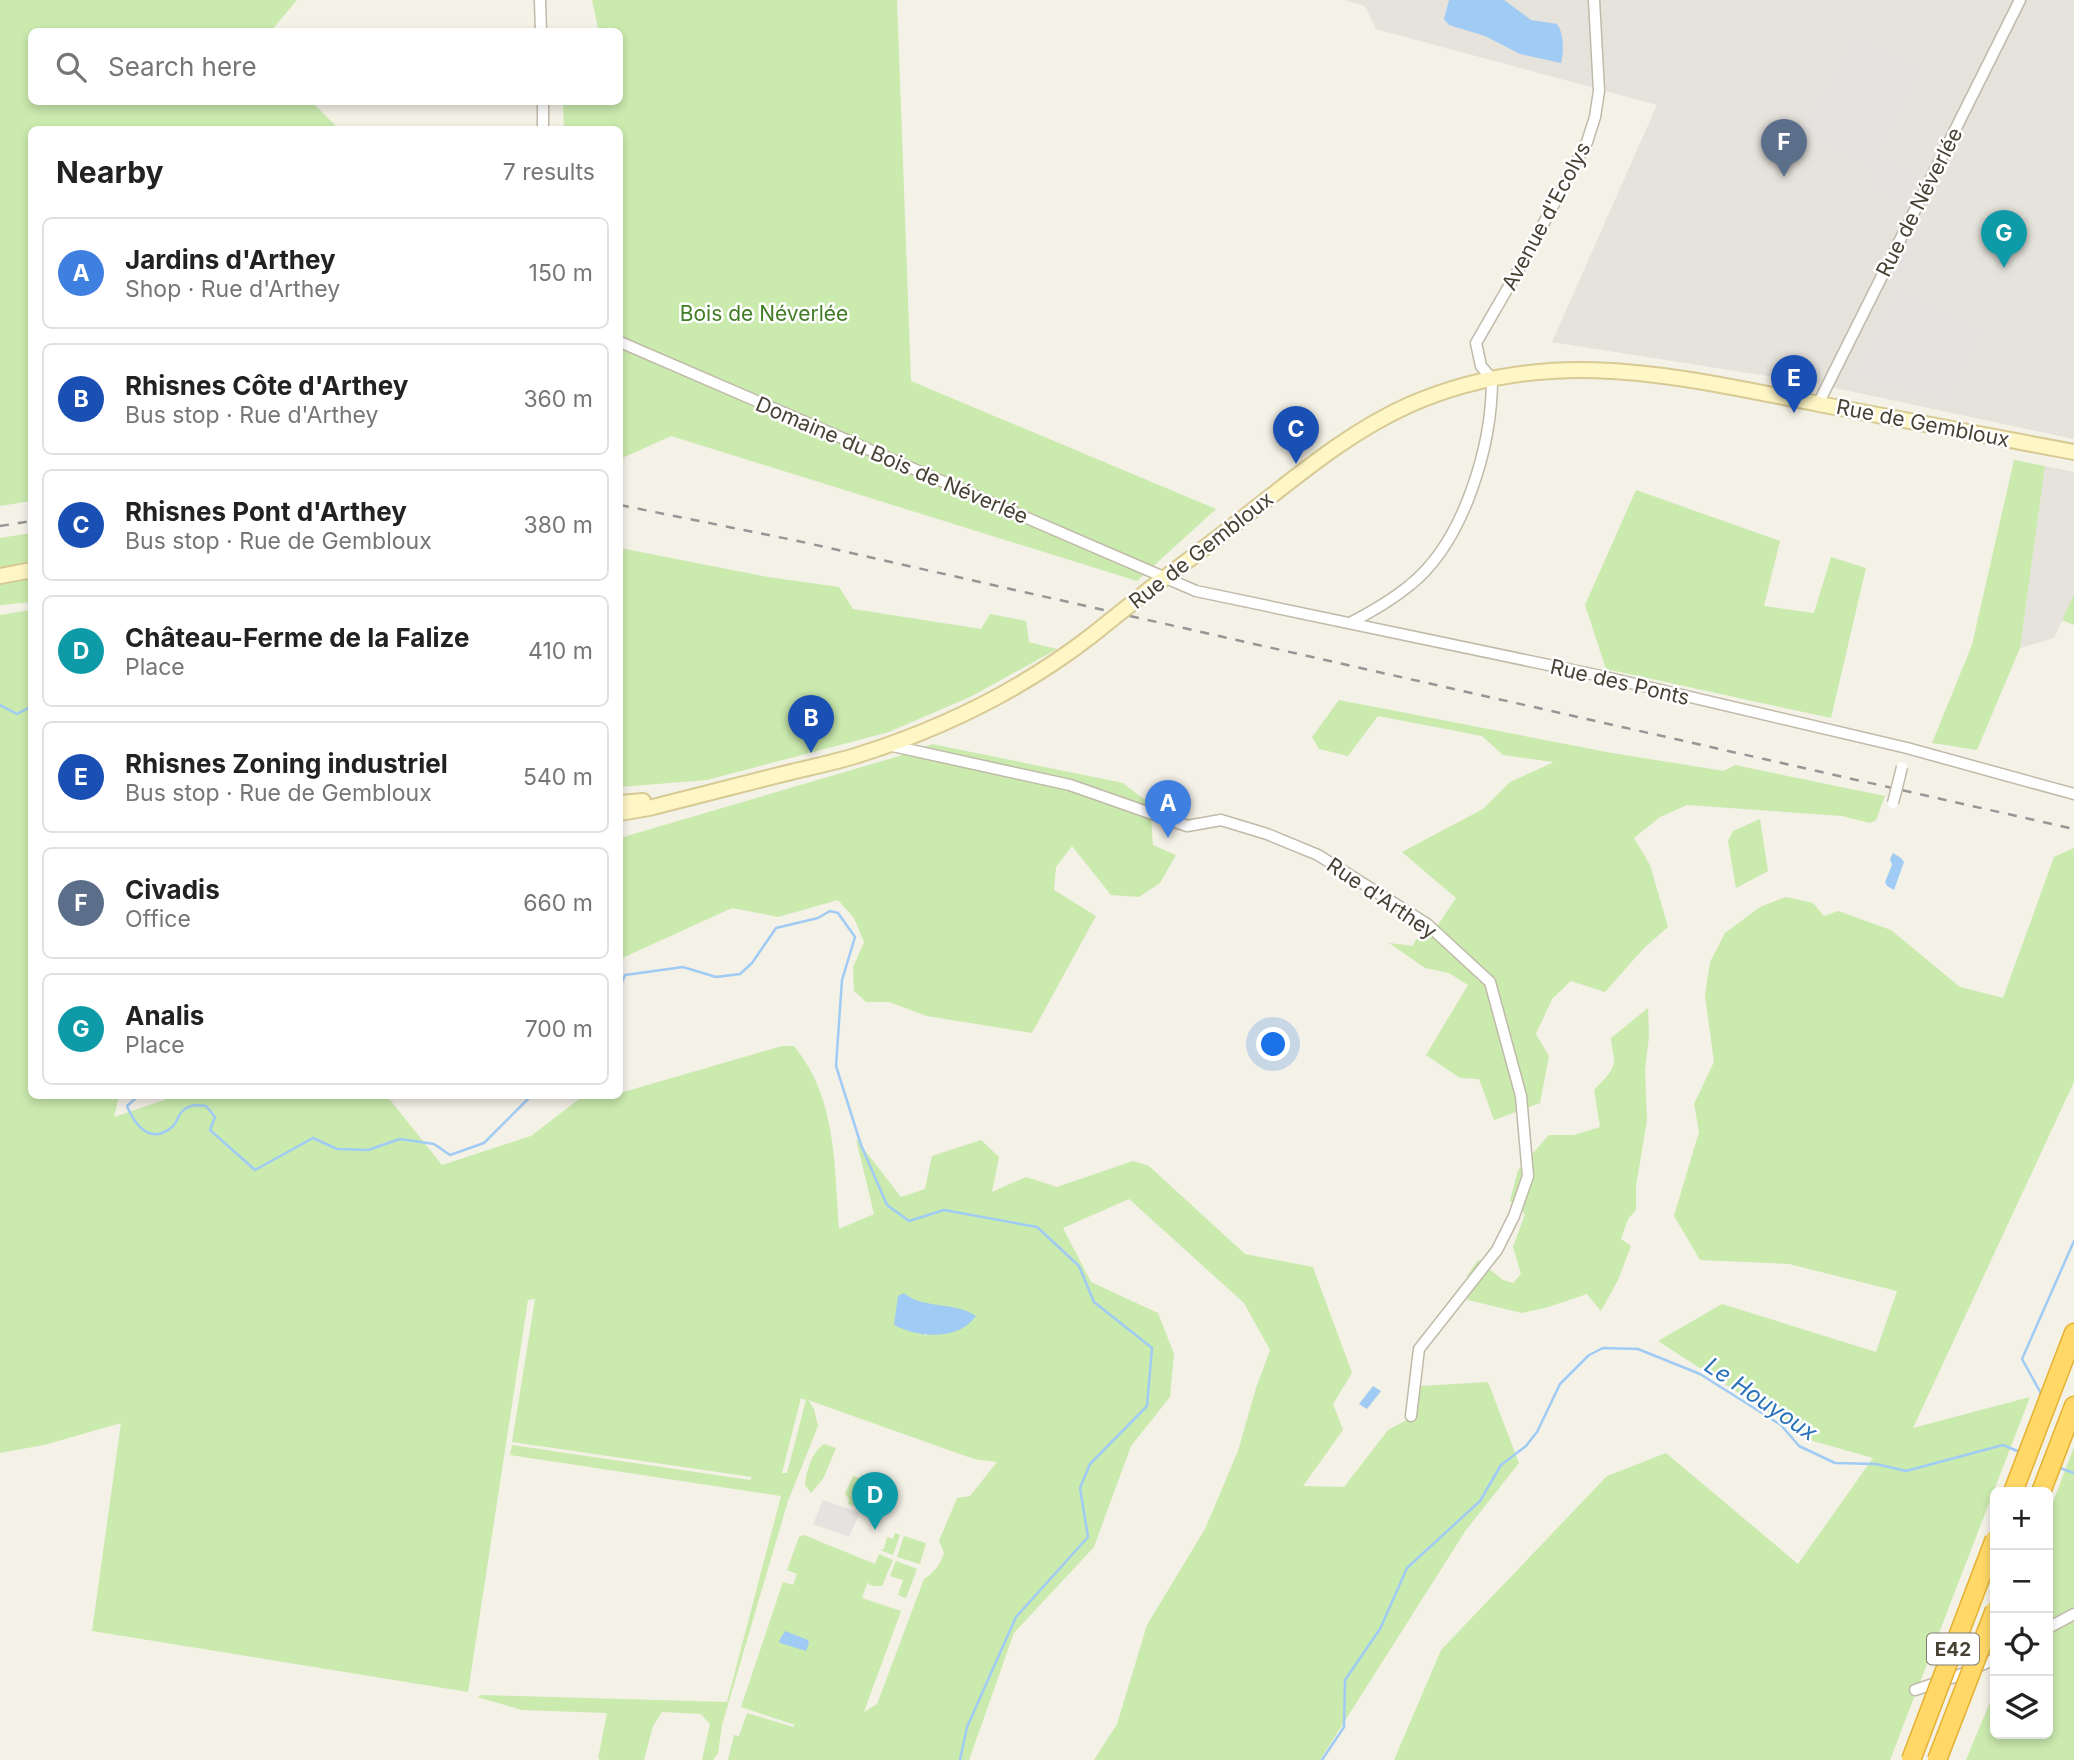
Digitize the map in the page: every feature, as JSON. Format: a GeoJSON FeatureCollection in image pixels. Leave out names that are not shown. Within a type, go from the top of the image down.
{"type":"FeatureCollection","features":[{"type":"Feature","properties":{"kind":"highway"},"geometry":{"type":"LineString","coordinates":[[2015,1487],[2074,1333]]}},
{"type":"Feature","properties":{"kind":"highway"},"geometry":{"type":"LineString","coordinates":[[2042,1487],[2074,1406]]}},
{"type":"Feature","properties":{"kind":"highway","name":"E42"},"geometry":{"type":"LineString","coordinates":[[1911,1760],[1991,1550]]}},
{"type":"Feature","properties":{"kind":"highway","name":"E42"},"geometry":{"type":"LineString","coordinates":[[1937,1760],[1994,1613]]}},
{"type":"Feature","properties":{"kind":"main road","name":"Rue de Gembloux"},"geometry":{"type":"LineString","coordinates":[[727,788],[852,757],[888,745],[954,718],[1005,692],[1063,658],[1307,467],[1360,431],[1410,405],[1462,386],[1535,371],[1575,369],[1641,372],[2074,452]]}},
{"type":"Feature","properties":{"kind":"main road"},"geometry":{"type":"LineString","coordinates":[[0,576],[28,571]]}},
{"type":"Feature","properties":{"kind":"main road"},"geometry":{"type":"LineString","coordinates":[[623,803],[672,798],[727,788]]}},
{"type":"Feature","properties":{"kind":"main road"},"geometry":{"type":"LineString","coordinates":[[623,812],[727,788]]}},
{"type":"Feature","properties":{"kind":"street"},"geometry":{"type":"LineString","coordinates":[[540,0],[541,28]]}},
{"type":"Feature","properties":{"kind":"street","name":"Avenue d'Ecolys"},"geometry":{"type":"LineString","coordinates":[[1492,379],[1481,366],[1476,343],[1524,260],[1580,153],[1595,117],[1599,91],[1594,0]]}},
{"type":"Feature","properties":{"kind":"street","name":"Rue de Néverlée"},"geometry":{"type":"LineString","coordinates":[[1818,404],[2020,0]]}},
{"type":"Feature","properties":{"kind":"street"},"geometry":{"type":"LineString","coordinates":[[543,105],[543,126]]}},
{"type":"Feature","properties":{"kind":"street","name":"Domaine du Bois de Néverlée"},"geometry":{"type":"LineString","coordinates":[[623,343],[1165,578]]}},
{"type":"Feature","properties":{"kind":"street"},"geometry":{"type":"LineString","coordinates":[[1350,623],[1412,584],[1437,555],[1466,508],[1482,449],[1492,379]]}},
{"type":"Feature","properties":{"kind":"street","name":"Rue des Ponts"},"geometry":{"type":"LineString","coordinates":[[1165,578],[1196,590],[1601,676],[1907,748],[2074,794]]}},
{"type":"Feature","properties":{"kind":"street","name":"Rue d'Arthey"},"geometry":{"type":"LineString","coordinates":[[888,745],[1070,785],[1187,827],[1221,820],[1267,834],[1318,855],[1427,924],[1490,982],[1521,1096],[1528,1176],[1514,1216],[1497,1250],[1419,1349],[1411,1416]]}},
{"type":"Feature","properties":{"kind":"street"},"geometry":{"type":"LineString","coordinates":[[1893,803],[1907,748]]}},
{"type":"Feature","properties":{"kind":"street"},"geometry":{"type":"LineString","coordinates":[[2053,1625],[2074,1614]]}},
{"type":"Feature","properties":{"kind":"street"},"geometry":{"type":"LineString","coordinates":[[1915,1690],[1990,1661]]}},
{"type":"Feature","properties":{"kind":"shaded area"},"geometry":{"type":"Polygon","coordinates":[[[1344,0],[2074,0],[2074,439],[1812,383],[1552,342],[1657,105],[1376,29],[1365,6],[1344,0]]]}},
{"type":"Feature","properties":{"kind":"shaded area"},"geometry":{"type":"Polygon","coordinates":[[[1853,32],[1923,68],[1879,154],[1921,175],[1905,207],[1865,187],[1873,170],[1801,133],[1853,32]]]}},
{"type":"Feature","properties":{"kind":"shaded area"},"geometry":{"type":"Polygon","coordinates":[[[1912,232],[1921,237],[1899,278],[1891,274],[1912,232]]]}},
{"type":"Feature","properties":{"kind":"shaded area"},"geometry":{"type":"Polygon","coordinates":[[[1897,286],[1985,332],[1950,401],[1853,378],[1897,286]]]}},
{"type":"Feature","properties":{"kind":"shaded area"},"geometry":{"type":"Polygon","coordinates":[[[2045,466],[2074,472],[2074,594],[2054,638],[2020,648],[2045,466]]]}},
{"type":"Feature","properties":{"kind":"shaded area"},"geometry":{"type":"Polygon","coordinates":[[[823,1500],[860,1513],[849,1537],[813,1524],[823,1500]]]}},
{"type":"Feature","properties":{"kind":"green space"},"geometry":{"type":"Polygon","coordinates":[[[0,0],[297,0],[274,28],[28,28],[28,105],[315,105],[336,126],[28,126],[28,501],[0,506],[0,0]]]}},
{"type":"Feature","properties":{"kind":"green space","name":"Bois de Néverlée"},"geometry":{"type":"Polygon","coordinates":[[[592,0],[897,0],[911,381],[1216,509],[1137,581],[671,436],[623,458],[623,126],[564,126],[563,105],[623,105],[623,28],[598,28],[592,0]]]}},
{"type":"Feature","properties":{"kind":"green space"},"geometry":{"type":"Polygon","coordinates":[[[2014,460],[2045,466],[2020,648],[1977,750],[1932,743],[1972,645],[2014,460]]]}},
{"type":"Feature","properties":{"kind":"green space"},"geometry":{"type":"Polygon","coordinates":[[[1636,490],[1780,541],[1764,606],[1814,613],[1831,557],[1866,568],[1831,718],[1606,669],[1585,605],[1636,490]]]}},
{"type":"Feature","properties":{"kind":"green space"},"geometry":{"type":"Polygon","coordinates":[[[28,533],[28,565],[0,570],[0,538],[28,533]]]}},
{"type":"Feature","properties":{"kind":"green space"},"geometry":{"type":"Polygon","coordinates":[[[623,549],[768,577],[839,587],[853,609],[981,629],[990,614],[1026,621],[1029,642],[1057,649],[972,696],[889,732],[707,780],[623,787],[623,549]]]}},
{"type":"Feature","properties":{"kind":"green space"},"geometry":{"type":"Polygon","coordinates":[[[28,577],[28,602],[0,605],[0,582],[28,577]]]}},
{"type":"Feature","properties":{"kind":"green space"},"geometry":{"type":"Polygon","coordinates":[[[2074,594],[2074,625],[2062,620],[2074,594]]]}},
{"type":"Feature","properties":{"kind":"green space"},"geometry":{"type":"Polygon","coordinates":[[[28,610],[28,1099],[118,1099],[114,1117],[167,1099],[389,1099],[442,1165],[531,1136],[579,1099],[623,1099],[623,1092],[782,1046],[794,1046],[808,1066],[826,1110],[834,1157],[839,1229],[874,1214],[856,1139],[901,1197],[925,1189],[932,1156],[981,1140],[999,1157],[992,1192],[1026,1177],[1057,1187],[1133,1161],[1149,1166],[1245,1254],[1313,1267],[1352,1373],[1333,1404],[1343,1430],[1303,1486],[1344,1487],[1388,1430],[1416,1415],[1421,1386],[1488,1382],[1519,1463],[1466,1530],[1320,1760],[1094,1760],[1117,1724],[1147,1625],[1205,1529],[1238,1451],[1270,1350],[1244,1303],[1129,1199],[1063,1228],[1091,1282],[1158,1313],[1174,1354],[1170,1397],[1131,1446],[1094,1547],[1014,1633],[969,1760],[728,1760],[734,1735],[739,1736],[747,1713],[793,1727],[795,1725],[741,1707],[783,1582],[793,1585],[797,1574],[787,1570],[799,1537],[804,1535],[875,1564],[879,1554],[893,1560],[882,1586],[868,1584],[868,1581],[862,1598],[901,1611],[864,1712],[877,1704],[924,1579],[939,1565],[944,1553],[939,1541],[957,1498],[970,1496],[997,1462],[974,1459],[808,1400],[814,1409],[818,1426],[788,1501],[722,1725],[718,1753],[713,1760],[702,1760],[710,1724],[701,1714],[662,1712],[653,1726],[644,1760],[603,1760],[598,1759],[607,1713],[522,1710],[477,1697],[727,1702],[781,1496],[510,1455],[512,1445],[750,1480],[752,1477],[512,1442],[535,1299],[528,1300],[468,1692],[92,1631],[121,1423],[44,1445],[0,1453],[0,615],[28,610]],[[904,1293],[925,1336],[968,1311],[914,1301],[904,1293]],[[801,1398],[782,1473],[787,1473],[806,1400],[801,1398]]]}},
{"type":"Feature","properties":{"kind":"green space"},"geometry":{"type":"Polygon","coordinates":[[[1339,700],[1612,753],[1724,771],[1735,765],[1885,796],[1876,820],[1870,823],[1842,816],[1687,805],[1660,817],[1634,838],[1650,865],[1668,927],[1643,949],[1605,992],[1571,981],[1552,999],[1536,1034],[1549,1056],[1540,1103],[1494,1120],[1479,1079],[1460,1078],[1426,1055],[1468,985],[1449,973],[1425,968],[1389,943],[1413,946],[1416,939],[1432,934],[1456,898],[1402,852],[1483,809],[1510,782],[1554,762],[1503,755],[1482,736],[1378,716],[1348,756],[1319,749],[1312,737],[1339,700]]]}},
{"type":"Feature","properties":{"kind":"green space"},"geometry":{"type":"Polygon","coordinates":[[[932,744],[1123,783],[1150,804],[1153,845],[1176,855],[1160,883],[1139,897],[1111,895],[1072,846],[1056,867],[1054,890],[1096,916],[1032,1033],[927,1016],[889,1002],[866,1002],[854,991],[853,967],[864,942],[854,918],[838,900],[778,917],[732,908],[623,958],[623,837],[932,744]]]}},
{"type":"Feature","properties":{"kind":"green space"},"geometry":{"type":"Polygon","coordinates":[[[1760,819],[1768,871],[1736,888],[1728,841],[1733,831],[1760,819]]]}},
{"type":"Feature","properties":{"kind":"green space"},"geometry":{"type":"Polygon","coordinates":[[[2074,848],[2074,1082],[1913,1428],[2030,1397],[1995,1487],[1990,1487],[1990,1501],[1890,1760],[1394,1760],[1441,1650],[1607,1476],[1666,1453],[1798,1564],[1873,1458],[1813,1441],[1658,1341],[1722,1304],[1876,1352],[1897,1291],[1789,1264],[1700,1260],[1674,1216],[1699,1132],[1694,1104],[1714,1062],[1705,995],[1710,962],[1725,933],[1760,907],[1786,897],[1813,903],[1824,916],[1838,911],[1891,930],[1960,987],[2003,998],[2054,857],[2074,848]]]}},
{"type":"Feature","properties":{"kind":"green space"},"geometry":{"type":"Polygon","coordinates":[[[1648,1008],[1649,1036],[1645,1070],[1647,1120],[1636,1186],[1636,1210],[1628,1219],[1621,1239],[1631,1246],[1618,1280],[1601,1311],[1587,1294],[1522,1313],[1468,1300],[1467,1276],[1478,1260],[1503,1280],[1513,1283],[1521,1274],[1513,1247],[1525,1214],[1510,1201],[1518,1170],[1549,1135],[1574,1135],[1600,1127],[1594,1090],[1612,1069],[1614,1058],[1611,1038],[1648,1008]]]}},
{"type":"Feature","properties":{"kind":"green space"},"geometry":{"type":"Polygon","coordinates":[[[824,1444],[836,1448],[823,1479],[811,1493],[805,1485],[810,1462],[824,1444]]]}},
{"type":"Feature","properties":{"kind":"green space"},"geometry":{"type":"Polygon","coordinates":[[[2074,1447],[2074,1609],[2053,1620],[2053,1550],[2053,1502],[2074,1447]]]}},
{"type":"Feature","properties":{"kind":"green space"},"geometry":{"type":"Polygon","coordinates":[[[863,1475],[883,1480],[887,1489],[881,1508],[875,1506],[872,1512],[848,1504],[849,1499],[845,1494],[853,1476],[859,1478],[863,1475]]]}},
{"type":"Feature","properties":{"kind":"green space"},"geometry":{"type":"Polygon","coordinates":[[[895,1533],[900,1535],[893,1555],[880,1550],[884,1549],[887,1537],[893,1539],[895,1533]]]}},
{"type":"Feature","properties":{"kind":"green space"},"geometry":{"type":"Polygon","coordinates":[[[904,1536],[926,1543],[920,1564],[897,1557],[904,1536]]]}},
{"type":"Feature","properties":{"kind":"green space"},"geometry":{"type":"Polygon","coordinates":[[[896,1561],[917,1569],[906,1598],[898,1595],[903,1580],[890,1576],[896,1561]]]}},
{"type":"Feature","properties":{"kind":"green space"},"geometry":{"type":"Polygon","coordinates":[[[2074,1621],[2074,1760],[1966,1760],[1990,1702],[1990,1739],[2053,1739],[2053,1632],[2074,1621]]]}},
{"type":"Feature","properties":{"kind":"water"},"geometry":{"type":"Polygon","coordinates":[[[1449,0],[1504,0],[1531,20],[1557,24],[1563,43],[1561,63],[1520,54],[1485,36],[1449,25],[1444,19],[1449,0]]]}},
{"type":"Feature","properties":{"kind":"water"},"geometry":{"type":"Polygon","coordinates":[[[1893,853],[1904,862],[1894,890],[1885,882],[1892,865],[1890,859],[1893,853]]]}},
{"type":"Feature","properties":{"kind":"water"},"geometry":{"type":"Polygon","coordinates":[[[904,1293],[921,1302],[959,1308],[976,1316],[959,1330],[949,1333],[915,1333],[894,1325],[898,1296],[904,1293]]]}},
{"type":"Feature","properties":{"kind":"water"},"geometry":{"type":"Polygon","coordinates":[[[1373,1386],[1381,1391],[1367,1409],[1359,1404],[1373,1386]]]}},
{"type":"Feature","properties":{"kind":"water"},"geometry":{"type":"Polygon","coordinates":[[[785,1631],[808,1640],[806,1651],[780,1643],[785,1631]]]}},
{"type":"Feature","properties":{"kind":"waterway","name":"Le Houyoux"},"geometry":{"type":"LineString","coordinates":[[0,705],[17,714],[28,708]]}},
{"type":"Feature","properties":{"kind":"waterway","name":"Le Houyoux"},"geometry":{"type":"LineString","coordinates":[[623,980],[625,975],[683,967],[716,977],[740,974],[752,963],[776,928],[818,918],[830,911],[838,913],[855,937],[842,980],[836,1066],[861,1145],[887,1205],[909,1221],[944,1210],[1037,1227],[1079,1266],[1094,1302],[1152,1348],[1147,1406],[1090,1464],[1080,1488],[1088,1537],[1016,1617],[967,1727],[960,1760]]}},
{"type":"Feature","properties":{"kind":"waterway","name":"Le Houyoux"},"geometry":{"type":"LineString","coordinates":[[135,1099],[127,1106],[139,1126],[151,1134],[164,1132],[172,1127],[188,1107],[206,1106],[215,1117],[210,1130],[255,1170],[313,1138],[337,1149],[368,1150],[400,1139],[434,1144],[450,1155],[484,1143],[528,1099]]}},
{"type":"Feature","properties":{"kind":"waterway"},"geometry":{"type":"LineString","coordinates":[[2043,1397],[2022,1359],[2074,1241]]}},
{"type":"Feature","properties":{"kind":"waterway","name":"Le Houyoux"},"geometry":{"type":"LineString","coordinates":[[1322,1760],[1344,1727],[1345,1680],[1380,1629],[1407,1568],[1480,1501],[1501,1465],[1526,1446],[1537,1432],[1560,1384],[1589,1355],[1603,1348],[1638,1349],[1700,1374],[1781,1425],[1799,1446],[1835,1463],[1876,1464],[1906,1471],[2003,1445],[2022,1453]]}},
{"type":"Feature","properties":{"kind":"waterway","name":"Le Houyoux"},"geometry":{"type":"LineString","coordinates":[[2057,1467],[2074,1473]]}},
{"type":"Feature","properties":{"kind":"railway"},"geometry":{"type":"LineString","coordinates":[[623,506],[798,541],[2074,829]]}},
{"type":"Feature","properties":{"kind":"railway"},"geometry":{"type":"LineString","coordinates":[[0,526],[28,522]]}},
{"type":"Feature","properties":{"kind":"place","name":"Civadis"},"geometry":{"type":"Point","coordinates":[1784,177]}},
{"type":"Feature","properties":{"kind":"place","name":"Analis"},"geometry":{"type":"Point","coordinates":[2004,268]}},
{"type":"Feature","properties":{"kind":"place","name":"Rhisnes Zoning industriel"},"geometry":{"type":"Point","coordinates":[1794,413]}},
{"type":"Feature","properties":{"kind":"place","name":"Rhisnes Pont d'Arthey"},"geometry":{"type":"Point","coordinates":[1296,464]}},
{"type":"Feature","properties":{"kind":"place","name":"Rhisnes Côte d'Arthey"},"geometry":{"type":"Point","coordinates":[811,753]}},
{"type":"Feature","properties":{"kind":"place","name":"Jardins d'Arthey"},"geometry":{"type":"Point","coordinates":[1168,838]}},
{"type":"Feature","properties":{"kind":"place","name":"Château-Ferme de la Falize"},"geometry":{"type":"Point","coordinates":[875,1530]}}]}
